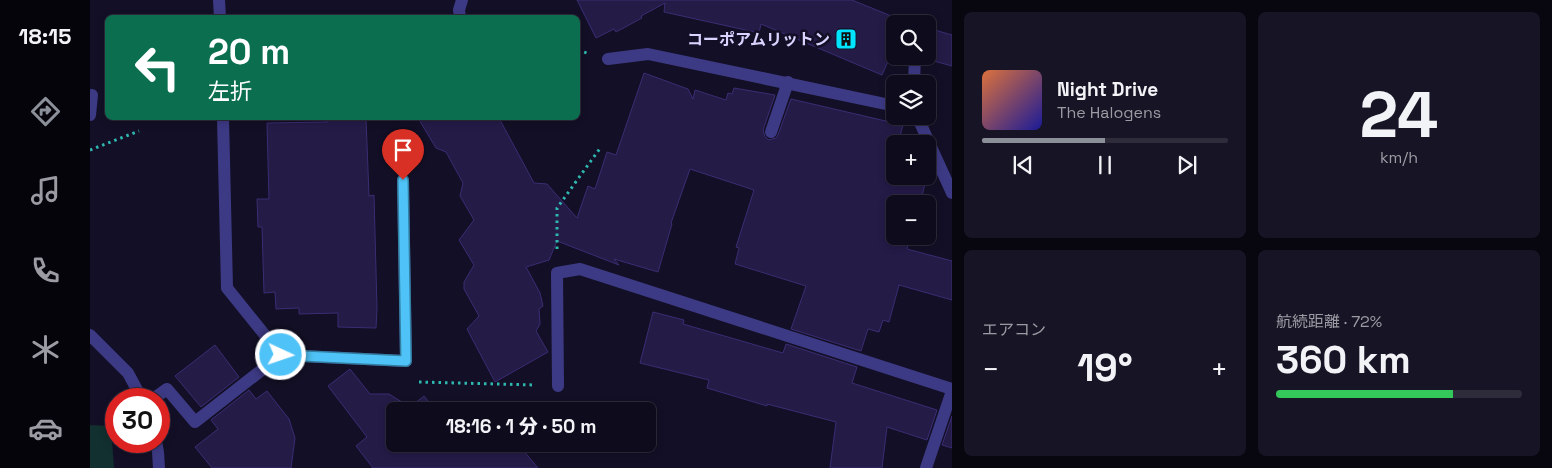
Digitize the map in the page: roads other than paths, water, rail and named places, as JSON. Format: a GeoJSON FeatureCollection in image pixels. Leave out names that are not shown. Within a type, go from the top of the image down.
{"type":"FeatureCollection","features":[{"type":"Feature","properties":{"kind":"street"},"geometry":{"type":"LineString","coordinates":[[219,0],[220,15]]}},
{"type":"Feature","properties":{"kind":"street"},"geometry":{"type":"LineString","coordinates":[[460,15],[462,0]]}},
{"type":"Feature","properties":{"kind":"street"},"geometry":{"type":"LineString","coordinates":[[608,59],[648,54],[886,104]]}},
{"type":"Feature","properties":{"kind":"street"},"geometry":{"type":"LineString","coordinates":[[771,132],[788,82]]}},
{"type":"Feature","properties":{"kind":"street"},"geometry":{"type":"LineString","coordinates":[[90,115],[92,95]]}},
{"type":"Feature","properties":{"kind":"street"},"geometry":{"type":"LineString","coordinates":[[223,120],[227,288],[281,355]]}},
{"type":"Feature","properties":{"kind":"street"},"geometry":{"type":"LineString","coordinates":[[921,125],[952,193]]}},
{"type":"Feature","properties":{"kind":"street"},"geometry":{"type":"LineString","coordinates":[[170,393],[196,422],[281,355],[406,361],[403,180]]}},
{"type":"Feature","properties":{"kind":"street"},"geometry":{"type":"LineString","coordinates":[[558,386],[557,273],[580,269],[952,390],[926,468]]}},
{"type":"Feature","properties":{"kind":"street"},"geometry":{"type":"LineString","coordinates":[[90,335],[128,373],[136,388]]}},
{"type":"Feature","properties":{"kind":"street"},"geometry":{"type":"LineString","coordinates":[[158,453],[159,468]]}},
{"type":"Feature","properties":{"kind":"place","name":"コーポアムリットン"},"geometry":{"type":"Point","coordinates":[846,39]}}]}
